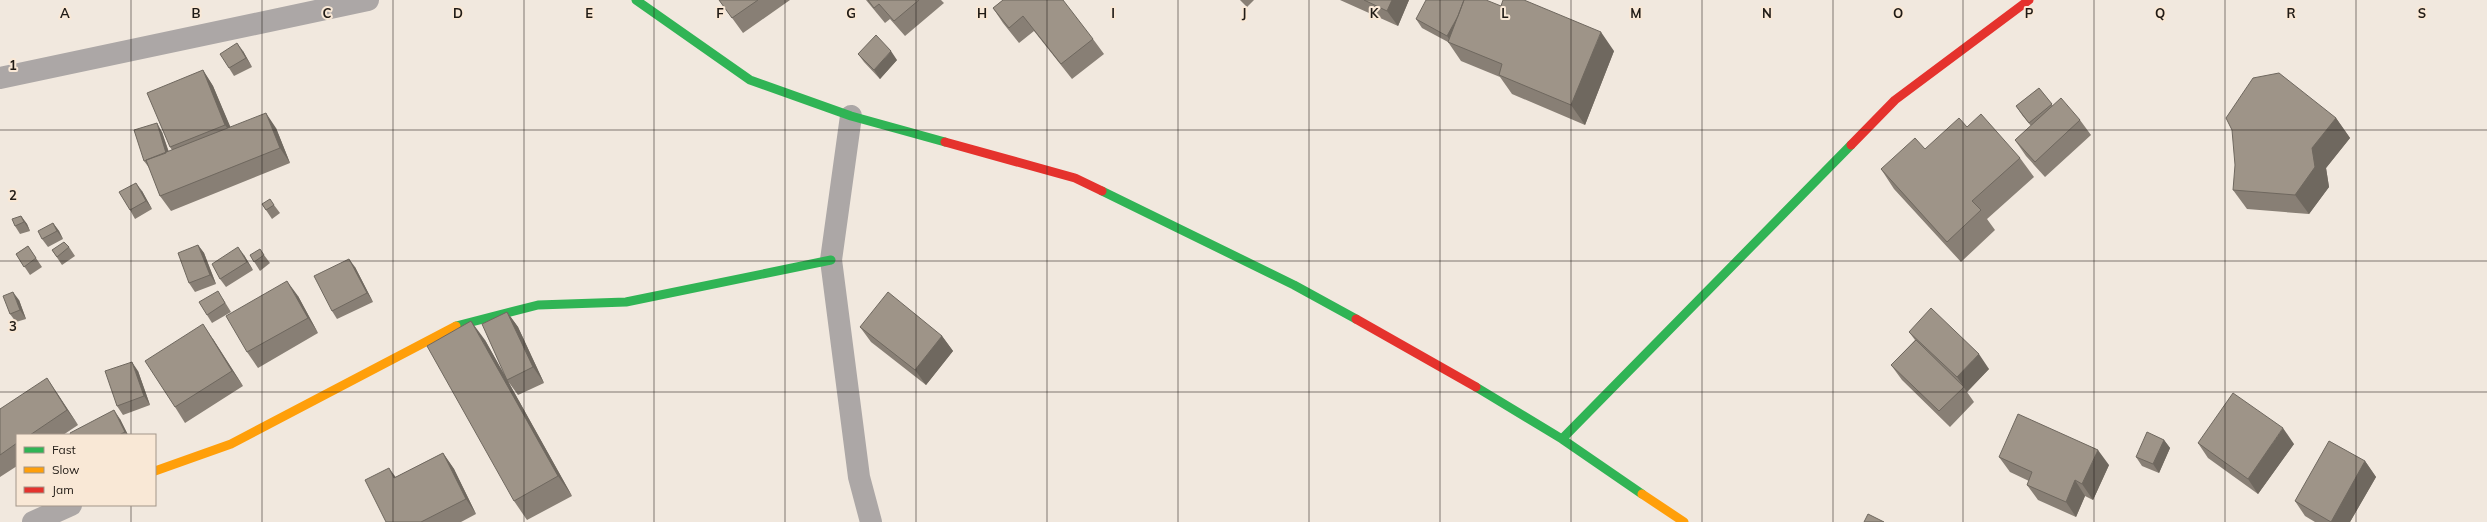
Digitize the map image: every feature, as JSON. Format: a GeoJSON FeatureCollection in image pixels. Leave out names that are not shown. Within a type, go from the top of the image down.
{"type":"FeatureCollection","features":[{"type":"Feature","properties":{"kind":"street"},"geometry":{"type":"LineString","coordinates":[[0,78],[368,0]]}},
{"type":"Feature","properties":{"kind":"street"},"geometry":{"type":"LineString","coordinates":[[636,0],[750,80],[851,116],[1075,178],[1294,285],[1459,377],[1562,438],[1684,522]]}},
{"type":"Feature","properties":{"kind":"street"},"geometry":{"type":"LineString","coordinates":[[1562,438],[1894,100],[2029,0]]}},
{"type":"Feature","properties":{"kind":"street"},"geometry":{"type":"LineString","coordinates":[[851,116],[831,260],[859,477],[871,522]]}},
{"type":"Feature","properties":{"kind":"street"},"geometry":{"type":"LineString","coordinates":[[156,471],[231,444],[460,324],[538,305],[626,302],[831,260]]}},
{"type":"Feature","properties":{"kind":"street"},"geometry":{"type":"LineString","coordinates":[[33,522],[69,506]]}},
{"type":"Feature","properties":{"kind":"building"},"geometry":{"type":"Polygon","coordinates":[[[719,0],[758,0],[732,18],[719,0]]]}},
{"type":"Feature","properties":{"kind":"building"},"geometry":{"type":"Polygon","coordinates":[[[868,0],[919,0],[894,21],[879,4],[874,8],[868,0]]]}},
{"type":"Feature","properties":{"kind":"building"},"geometry":{"type":"Polygon","coordinates":[[[1003,0],[1063,0],[1093,39],[1061,64],[1023,16],[1009,28],[993,8],[1003,0]]]}},
{"type":"Feature","properties":{"kind":"building"},"geometry":{"type":"Polygon","coordinates":[[[1364,0],[1392,0],[1387,11],[1364,0]]]}},
{"type":"Feature","properties":{"kind":"building"},"geometry":{"type":"Polygon","coordinates":[[[1426,0],[1464,0],[1458,16],[1447,36],[1416,19],[1426,0]]]}},
{"type":"Feature","properties":{"kind":"building"},"geometry":{"type":"Polygon","coordinates":[[[1464,0],[1486,0],[1501,6],[1503,0],[1524,0],[1601,32],[1571,105],[1499,75],[1502,64],[1448,42],[1464,0]]]}},
{"type":"Feature","properties":{"kind":"building"},"geometry":{"type":"Polygon","coordinates":[[[876,35],[891,51],[874,70],[858,54],[876,35]]]}},
{"type":"Feature","properties":{"kind":"building"},"geometry":{"type":"Polygon","coordinates":[[[237,43],[246,58],[229,68],[220,54],[237,43]]]}},
{"type":"Feature","properties":{"kind":"building"},"geometry":{"type":"Polygon","coordinates":[[[203,70],[225,125],[170,147],[147,93],[203,70]]]}},
{"type":"Feature","properties":{"kind":"building"},"geometry":{"type":"Polygon","coordinates":[[[2279,73],[2336,118],[2312,148],[2315,167],[2295,195],[2233,190],[2235,165],[2232,130],[2226,118],[2253,78],[2279,73]]]}},
{"type":"Feature","properties":{"kind":"building"},"geometry":{"type":"Polygon","coordinates":[[[2039,88],[2052,104],[2029,123],[2016,106],[2039,88]]]}},
{"type":"Feature","properties":{"kind":"building"},"geometry":{"type":"Polygon","coordinates":[[[2061,98],[2080,120],[2035,162],[2015,140],[2061,98]]]}},
{"type":"Feature","properties":{"kind":"building"},"geometry":{"type":"Polygon","coordinates":[[[266,113],[280,148],[160,196],[146,160],[266,113]]]}},
{"type":"Feature","properties":{"kind":"building"},"geometry":{"type":"Polygon","coordinates":[[[1981,114],[2020,158],[1972,201],[1981,210],[1947,242],[1881,169],[1915,138],[1925,149],[1959,118],[1967,127],[1981,114]]]}},
{"type":"Feature","properties":{"kind":"building"},"geometry":{"type":"Polygon","coordinates":[[[157,123],[166,153],[144,161],[134,130],[157,123]]]}},
{"type":"Feature","properties":{"kind":"building"},"geometry":{"type":"Polygon","coordinates":[[[136,183],[146,201],[130,210],[119,192],[136,183]]]}},
{"type":"Feature","properties":{"kind":"building"},"geometry":{"type":"Polygon","coordinates":[[[270,199],[274,205],[266,210],[262,204],[270,199]]]}},
{"type":"Feature","properties":{"kind":"building"},"geometry":{"type":"Polygon","coordinates":[[[21,216],[24,222],[15,226],[12,219],[21,216]]]}},
{"type":"Feature","properties":{"kind":"building"},"geometry":{"type":"Polygon","coordinates":[[[53,223],[57,231],[42,239],[38,231],[53,223]]]}},
{"type":"Feature","properties":{"kind":"building"},"geometry":{"type":"Polygon","coordinates":[[[64,242],[69,247],[57,257],[52,250],[64,242]]]}},
{"type":"Feature","properties":{"kind":"building"},"geometry":{"type":"Polygon","coordinates":[[[198,245],[210,275],[189,283],[178,253],[198,245]]]}},
{"type":"Feature","properties":{"kind":"building"},"geometry":{"type":"Polygon","coordinates":[[[28,246],[36,258],[24,267],[16,254],[28,246]]]}},
{"type":"Feature","properties":{"kind":"building"},"geometry":{"type":"Polygon","coordinates":[[[238,247],[247,262],[220,279],[212,264],[238,247]]]}},
{"type":"Feature","properties":{"kind":"building"},"geometry":{"type":"Polygon","coordinates":[[[260,249],[264,255],[254,262],[250,255],[260,249]]]}},
{"type":"Feature","properties":{"kind":"building"},"geometry":{"type":"Polygon","coordinates":[[[349,259],[367,293],[332,311],[314,276],[349,259]]]}},
{"type":"Feature","properties":{"kind":"building"},"geometry":{"type":"Polygon","coordinates":[[[287,281],[308,318],[247,352],[226,316],[287,281]]]}},
{"type":"Feature","properties":{"kind":"building"},"geometry":{"type":"Polygon","coordinates":[[[218,291],[225,303],[207,315],[199,302],[218,291]]]}},
{"type":"Feature","properties":{"kind":"building"},"geometry":{"type":"Polygon","coordinates":[[[13,292],[20,310],[10,314],[3,296],[13,292]]]}},
{"type":"Feature","properties":{"kind":"building"},"geometry":{"type":"Polygon","coordinates":[[[888,292],[942,336],[915,370],[860,327],[888,292]]]}},
{"type":"Feature","properties":{"kind":"building"},"geometry":{"type":"Polygon","coordinates":[[[1931,308],[1979,354],[1957,377],[1909,332],[1931,308]]]}},
{"type":"Feature","properties":{"kind":"building"},"geometry":{"type":"Polygon","coordinates":[[[507,312],[533,367],[507,380],[482,324],[507,312]]]}},
{"type":"Feature","properties":{"kind":"building"},"geometry":{"type":"Polygon","coordinates":[[[471,321],[558,476],[514,501],[427,346],[471,321]]]}},
{"type":"Feature","properties":{"kind":"building"},"geometry":{"type":"Polygon","coordinates":[[[203,324],[232,371],[175,407],[145,361],[203,324]]]}},
{"type":"Feature","properties":{"kind":"building"},"geometry":{"type":"Polygon","coordinates":[[[1916,340],[1964,387],[1939,411],[1891,365],[1916,340]]]}},
{"type":"Feature","properties":{"kind":"building"},"geometry":{"type":"Polygon","coordinates":[[[132,362],[144,396],[117,406],[105,371],[132,362]]]}},
{"type":"Feature","properties":{"kind":"building"},"geometry":{"type":"Polygon","coordinates":[[[47,378],[67,410],[31,434],[16,434],[16,444],[0,455],[0,409],[47,378]]]}},
{"type":"Feature","properties":{"kind":"building"},"geometry":{"type":"Polygon","coordinates":[[[2233,393],[2283,428],[2248,479],[2198,443],[2233,393]]]}},
{"type":"Feature","properties":{"kind":"building"},"geometry":{"type":"Polygon","coordinates":[[[114,410],[125,432],[121,434],[70,433],[114,410]]]}},
{"type":"Feature","properties":{"kind":"building"},"geometry":{"type":"Polygon","coordinates":[[[2018,414],[2098,450],[2082,484],[2075,480],[2066,502],[2027,485],[2032,472],[1999,457],[2018,414]]]}},
{"type":"Feature","properties":{"kind":"building"},"geometry":{"type":"Polygon","coordinates":[[[2147,432],[2164,440],[2153,464],[2136,457],[2147,432]]]}},
{"type":"Feature","properties":{"kind":"building"},"geometry":{"type":"Polygon","coordinates":[[[2329,441],[2365,461],[2331,522],[2295,501],[2329,441]]]}},
{"type":"Feature","properties":{"kind":"building"},"geometry":{"type":"Polygon","coordinates":[[[443,453],[466,499],[421,522],[386,522],[365,480],[389,468],[394,478],[443,453]]]}},
{"type":"Feature","properties":{"kind":"building"},"geometry":{"type":"Polygon","coordinates":[[[1868,514],[1884,522],[1864,522],[1868,514]]]}},
{"type":"Feature","properties":{"kind":"traffic: fast"},"geometry":{"type":"LineString","coordinates":[[636,0],[750,80],[851,116],[945,142]]}},
{"type":"Feature","properties":{"kind":"traffic: fast"},"geometry":{"type":"LineString","coordinates":[[1562,439],[1851,145]]}},
{"type":"Feature","properties":{"kind":"traffic: fast"},"geometry":{"type":"LineString","coordinates":[[1102,191],[1294,285],[1356,319]]}},
{"type":"Feature","properties":{"kind":"traffic: fast"},"geometry":{"type":"LineString","coordinates":[[456,326],[538,305],[626,302],[831,260]]}},
{"type":"Feature","properties":{"kind":"traffic: fast"},"geometry":{"type":"LineString","coordinates":[[1476,387],[1562,439],[1642,494]]}},
{"type":"Feature","properties":{"kind":"traffic: slow"},"geometry":{"type":"LineString","coordinates":[[156,471],[231,444],[456,326]]}},
{"type":"Feature","properties":{"kind":"traffic: slow"},"geometry":{"type":"LineString","coordinates":[[1642,494],[1684,522]]}},
{"type":"Feature","properties":{"kind":"traffic: jam"},"geometry":{"type":"LineString","coordinates":[[1851,145],[1895,100],[2029,0]]}},
{"type":"Feature","properties":{"kind":"traffic: jam"},"geometry":{"type":"LineString","coordinates":[[945,142],[1075,178],[1102,191]]}},
{"type":"Feature","properties":{"kind":"traffic: jam"},"geometry":{"type":"LineString","coordinates":[[1356,319],[1476,387]]}}]}
